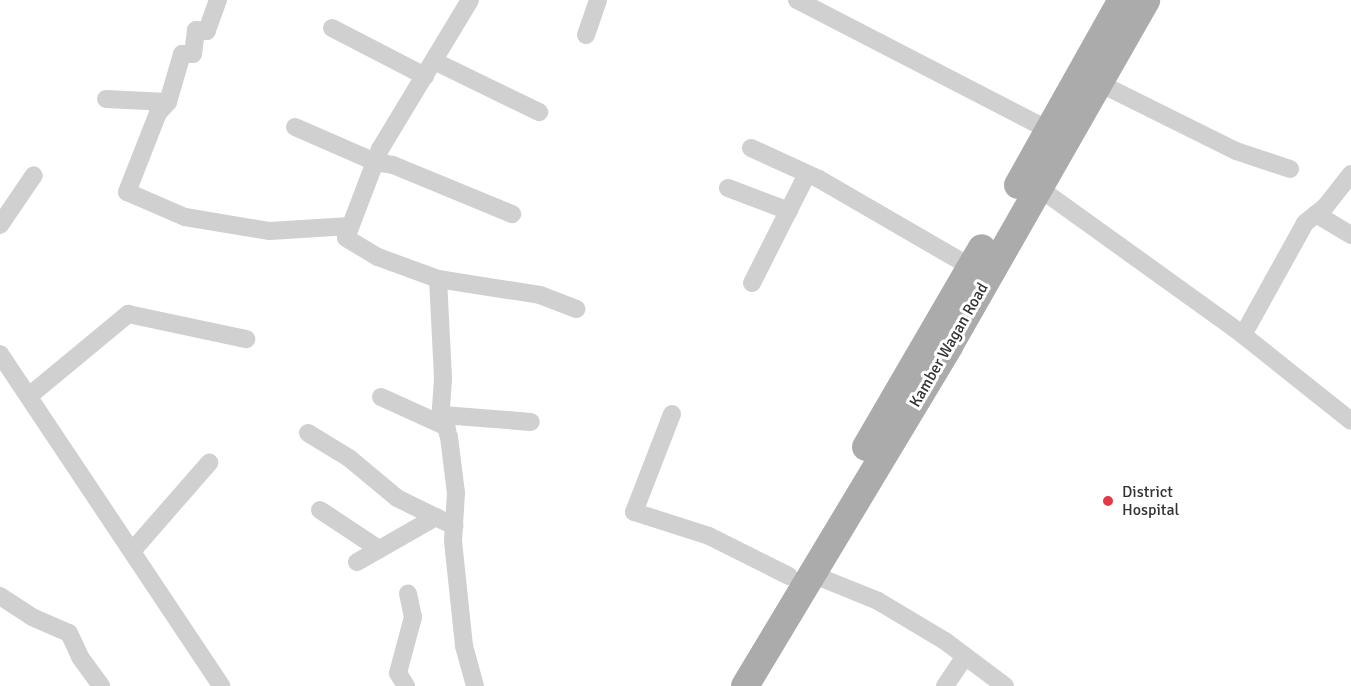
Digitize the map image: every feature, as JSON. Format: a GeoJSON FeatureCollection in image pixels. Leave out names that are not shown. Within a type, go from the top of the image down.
{"type":"FeatureCollection","features":[{"type":"Feature","properties":{"kind":"main road","name":"Kamber Wagan Road"},"geometry":{"type":"LineString","coordinates":[[745,686],[802,575],[971,267],[1122,0]]}},
{"type":"Feature","properties":{"kind":"main road","name":"Kamber Wagan Road"},"geometry":{"type":"LineString","coordinates":[[724,686],[802,575],[1039,188],[1146,0]]}},
{"type":"Feature","properties":{"kind":"street"},"geometry":{"type":"LineString","coordinates":[[218,0],[207,31],[196,30],[193,54],[183,54],[168,102],[158,113],[127,192],[185,217],[270,231],[350,226]]}},
{"type":"Feature","properties":{"kind":"street"},"geometry":{"type":"LineString","coordinates":[[470,0],[375,162],[346,238],[370,252],[438,279],[540,296],[576,309]]}},
{"type":"Feature","properties":{"kind":"street"},"geometry":{"type":"LineString","coordinates":[[586,35],[598,0]]}},
{"type":"Feature","properties":{"kind":"street"},"geometry":{"type":"LineString","coordinates":[[797,0],[1048,130]]}},
{"type":"Feature","properties":{"kind":"street"},"geometry":{"type":"LineString","coordinates":[[332,28],[539,112]]}},
{"type":"Feature","properties":{"kind":"street"},"geometry":{"type":"LineString","coordinates":[[1099,83],[1236,151],[1290,169]]}},
{"type":"Feature","properties":{"kind":"street"},"geometry":{"type":"LineString","coordinates":[[106,99],[168,102]]}},
{"type":"Feature","properties":{"kind":"street"},"geometry":{"type":"LineString","coordinates":[[295,127],[375,162],[393,165],[512,214]]}},
{"type":"Feature","properties":{"kind":"street"},"geometry":{"type":"LineString","coordinates":[[751,148],[807,174],[971,267]]}},
{"type":"Feature","properties":{"kind":"street"},"geometry":{"type":"LineString","coordinates":[[752,283],[807,174]]}},
{"type":"Feature","properties":{"kind":"street"},"geometry":{"type":"LineString","coordinates":[[1243,335],[1305,223],[1316,214],[1351,174]]}},
{"type":"Feature","properties":{"kind":"street"},"geometry":{"type":"LineString","coordinates":[[0,225],[34,175]]}},
{"type":"Feature","properties":{"kind":"street"},"geometry":{"type":"LineString","coordinates":[[728,188],[789,211]]}},
{"type":"Feature","properties":{"kind":"street"},"geometry":{"type":"LineString","coordinates":[[1039,188],[1243,335],[1351,421]]}},
{"type":"Feature","properties":{"kind":"street"},"geometry":{"type":"LineString","coordinates":[[1316,214],[1351,235]]}},
{"type":"Feature","properties":{"kind":"street"},"geometry":{"type":"LineString","coordinates":[[438,279],[445,421],[456,493],[454,526],[464,646],[475,686]]}},
{"type":"Feature","properties":{"kind":"street"},"geometry":{"type":"LineString","coordinates":[[28,396],[128,314],[246,339]]}},
{"type":"Feature","properties":{"kind":"street"},"geometry":{"type":"LineString","coordinates":[[0,354],[133,550],[221,686]]}},
{"type":"Feature","properties":{"kind":"street"},"geometry":{"type":"LineString","coordinates":[[381,397],[445,421],[531,422]]}},
{"type":"Feature","properties":{"kind":"street"},"geometry":{"type":"LineString","coordinates":[[672,414],[634,512],[709,536],[802,575],[878,601],[965,656],[1005,686]]}},
{"type":"Feature","properties":{"kind":"street"},"geometry":{"type":"LineString","coordinates":[[308,433],[349,458],[378,485],[454,526]]}},
{"type":"Feature","properties":{"kind":"street"},"geometry":{"type":"LineString","coordinates":[[133,550],[209,463]]}},
{"type":"Feature","properties":{"kind":"street"},"geometry":{"type":"LineString","coordinates":[[320,510],[379,549]]}},
{"type":"Feature","properties":{"kind":"street"},"geometry":{"type":"LineString","coordinates":[[357,562],[436,517]]}},
{"type":"Feature","properties":{"kind":"street"},"geometry":{"type":"LineString","coordinates":[[406,686],[398,673],[413,617],[408,594]]}},
{"type":"Feature","properties":{"kind":"street"},"geometry":{"type":"LineString","coordinates":[[0,596],[32,617],[69,633],[80,657],[101,686]]}},
{"type":"Feature","properties":{"kind":"street"},"geometry":{"type":"LineString","coordinates":[[945,686],[965,656]]}},
{"type":"Feature","properties":{"kind":"place","name":"District Hospital"},"geometry":{"type":"Point","coordinates":[1108,501]}}]}
